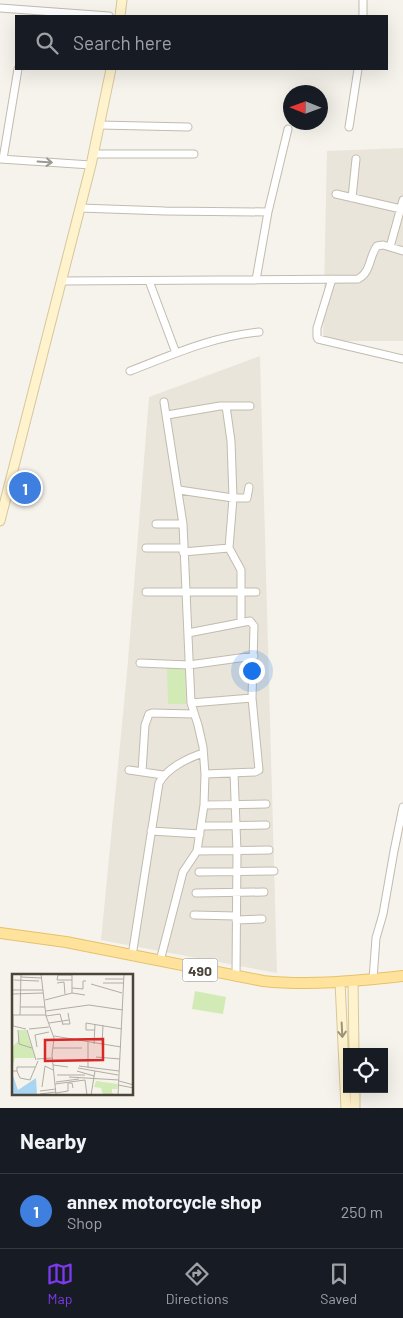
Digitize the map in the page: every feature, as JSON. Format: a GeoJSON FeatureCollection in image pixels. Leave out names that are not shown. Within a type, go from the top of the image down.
{"type":"FeatureCollection","features":[{"type":"Feature","properties":{"kind":"main road","name":"490"},"geometry":{"type":"LineString","coordinates":[[0,933],[66,942],[236,977],[278,983],[340,982],[403,976]]}},
{"type":"Feature","properties":{"kind":"street"},"geometry":{"type":"LineString","coordinates":[[120,15],[122,0]]}},
{"type":"Feature","properties":{"kind":"street"},"geometry":{"type":"LineString","coordinates":[[363,15],[364,0]]}},
{"type":"Feature","properties":{"kind":"street"},"geometry":{"type":"LineString","coordinates":[[0,8],[28,13],[82,15]]}},
{"type":"Feature","properties":{"kind":"street"},"geometry":{"type":"LineString","coordinates":[[18,70],[2,159],[91,165]]}},
{"type":"Feature","properties":{"kind":"street"},"geometry":{"type":"LineString","coordinates":[[0,521],[4,491],[62,281],[91,165],[110,70]]}},
{"type":"Feature","properties":{"kind":"street"},"geometry":{"type":"LineString","coordinates":[[349,127],[358,70]]}},
{"type":"Feature","properties":{"kind":"street"},"geometry":{"type":"LineString","coordinates":[[99,125],[188,127]]}},
{"type":"Feature","properties":{"kind":"street"},"geometry":{"type":"LineString","coordinates":[[256,280],[268,212],[288,130]]}},
{"type":"Feature","properties":{"kind":"street"},"geometry":{"type":"LineString","coordinates":[[93,154],[194,154]]}},
{"type":"Feature","properties":{"kind":"street"},"geometry":{"type":"LineString","coordinates":[[352,198],[356,159]]}},
{"type":"Feature","properties":{"kind":"street"},"geometry":{"type":"LineString","coordinates":[[336,194],[401,209]]}},
{"type":"Feature","properties":{"kind":"street"},"geometry":{"type":"LineString","coordinates":[[390,247],[403,200]]}},
{"type":"Feature","properties":{"kind":"street"},"geometry":{"type":"LineString","coordinates":[[80,208],[268,212]]}},
{"type":"Feature","properties":{"kind":"street"},"geometry":{"type":"LineString","coordinates":[[62,281],[358,279],[366,271],[375,248],[380,245],[403,251]]}},
{"type":"Feature","properties":{"kind":"street"},"geometry":{"type":"LineString","coordinates":[[332,280],[316,337],[366,352],[403,359]]}},
{"type":"Feature","properties":{"kind":"street"},"geometry":{"type":"LineString","coordinates":[[149,281],[176,353]]}},
{"type":"Feature","properties":{"kind":"street"},"geometry":{"type":"LineString","coordinates":[[130,370],[211,340],[237,334],[259,332]]}},
{"type":"Feature","properties":{"kind":"street"},"geometry":{"type":"LineString","coordinates":[[160,962],[183,872],[197,851],[204,806],[205,774],[200,730],[191,703],[183,524],[164,402]]}},
{"type":"Feature","properties":{"kind":"street"},"geometry":{"type":"LineString","coordinates":[[167,415],[226,406],[250,406]]}},
{"type":"Feature","properties":{"kind":"street"},"geometry":{"type":"LineString","coordinates":[[226,406],[231,441],[233,498],[229,548],[241,570],[241,622]]}},
{"type":"Feature","properties":{"kind":"street"},"geometry":{"type":"LineString","coordinates":[[179,490],[233,498],[248,498],[249,487]]}},
{"type":"Feature","properties":{"kind":"street"},"geometry":{"type":"LineString","coordinates":[[156,524],[183,524]]}},
{"type":"Feature","properties":{"kind":"street"},"geometry":{"type":"LineString","coordinates":[[146,548],[183,550],[229,548]]}},
{"type":"Feature","properties":{"kind":"street"},"geometry":{"type":"LineString","coordinates":[[146,592],[256,592]]}},
{"type":"Feature","properties":{"kind":"street"},"geometry":{"type":"LineString","coordinates":[[188,632],[250,621],[254,626],[252,698],[259,770],[255,772],[205,774]]}},
{"type":"Feature","properties":{"kind":"street"},"geometry":{"type":"LineString","coordinates":[[140,663],[189,665],[254,656]]}},
{"type":"Feature","properties":{"kind":"street"},"geometry":{"type":"LineString","coordinates":[[191,703],[252,698]]}},
{"type":"Feature","properties":{"kind":"street"},"geometry":{"type":"LineString","coordinates":[[142,772],[145,725],[149,714],[152,712],[194,714]]}},
{"type":"Feature","properties":{"kind":"street"},"geometry":{"type":"LineString","coordinates":[[132,956],[157,793],[163,775],[189,758],[203,752]]}},
{"type":"Feature","properties":{"kind":"street"},"geometry":{"type":"LineString","coordinates":[[129,770],[163,775]]}},
{"type":"Feature","properties":{"kind":"street"},"geometry":{"type":"LineString","coordinates":[[234,773],[237,850],[236,977]]}},
{"type":"Feature","properties":{"kind":"street"},"geometry":{"type":"LineString","coordinates":[[204,806],[266,804]]}},
{"type":"Feature","properties":{"kind":"street"},"geometry":{"type":"LineString","coordinates":[[373,979],[376,938],[383,914],[403,807]]}},
{"type":"Feature","properties":{"kind":"street"},"geometry":{"type":"LineString","coordinates":[[201,826],[266,825]]}},
{"type":"Feature","properties":{"kind":"street"},"geometry":{"type":"LineString","coordinates":[[151,831],[200,834]]}},
{"type":"Feature","properties":{"kind":"street"},"geometry":{"type":"LineString","coordinates":[[197,851],[269,850]]}},
{"type":"Feature","properties":{"kind":"street"},"geometry":{"type":"LineString","coordinates":[[199,872],[274,871]]}},
{"type":"Feature","properties":{"kind":"street"},"geometry":{"type":"LineString","coordinates":[[196,893],[236,894],[264,892]]}},
{"type":"Feature","properties":{"kind":"street"},"geometry":{"type":"LineString","coordinates":[[194,915],[262,919]]}},
{"type":"Feature","properties":{"kind":"street"},"geometry":{"type":"LineString","coordinates":[[353,981],[354,1048]]}},
{"type":"Feature","properties":{"kind":"street"},"geometry":{"type":"LineString","coordinates":[[340,982],[346,1108]]}},
{"type":"Feature","properties":{"kind":"street"},"geometry":{"type":"LineString","coordinates":[[355,1093],[355,1108]]}},
{"type":"Feature","properties":{"kind":"shaded area"},"geometry":{"type":"Polygon","coordinates":[[[403,148],[403,341],[323,341],[327,151],[403,148]]]}},
{"type":"Feature","properties":{"kind":"shaded area"},"geometry":{"type":"Polygon","coordinates":[[[260,356],[277,973],[101,940],[127,673],[149,397],[260,356]]]}},
{"type":"Feature","properties":{"kind":"green space"},"geometry":{"type":"Polygon","coordinates":[[[167,667],[185,667],[186,704],[168,704],[167,667]]]}},
{"type":"Feature","properties":{"kind":"green space"},"geometry":{"type":"Polygon","coordinates":[[[195,991],[226,997],[223,1014],[192,1009],[195,991]]]}},
{"type":"Feature","properties":{"kind":"place","name":"annex motorcycle shop"},"geometry":{"type":"Point","coordinates":[25,488]}}]}
